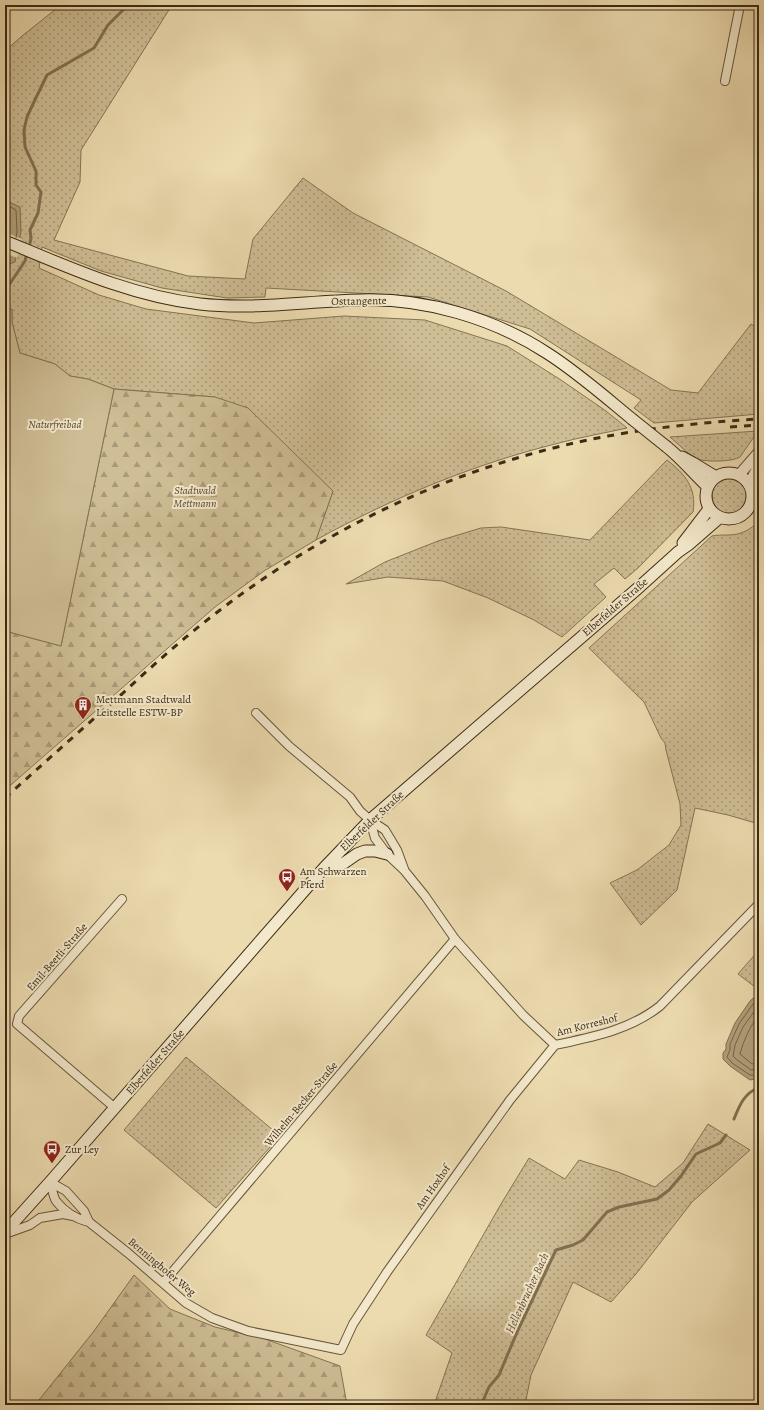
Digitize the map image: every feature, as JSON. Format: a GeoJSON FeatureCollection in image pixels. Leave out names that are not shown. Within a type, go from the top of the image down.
{"type":"FeatureCollection","features":[{"type":"Feature","properties":{"kind":"main road","name":"Osttangente"},"geometry":{"type":"LineString","coordinates":[[5,241],[101,280],[131,290],[168,299],[199,304],[237,307],[262,307],[338,300],[376,300],[414,303],[450,311],[487,322],[531,343],[568,368],[668,447],[708,487]]}},
{"type":"Feature","properties":{"kind":"main road","name":"Osttangente"},"geometry":{"type":"LineString","coordinates":[[678,456],[693,462],[716,477]]}},
{"type":"Feature","properties":{"kind":"main road"},"geometry":{"type":"LineString","coordinates":[[724,474],[739,475],[749,484],[753,494],[751,505],[745,514],[736,519],[725,520],[715,516],[709,508],[706,498],[708,487],[716,477],[724,474]]}},
{"type":"Feature","properties":{"kind":"main road","name":"Elberfelder Straße"},"geometry":{"type":"LineString","coordinates":[[678,552],[709,508]]}},
{"type":"Feature","properties":{"kind":"main road","name":"Elberfelder Straße"},"geometry":{"type":"LineString","coordinates":[[5,1233],[324,868],[370,820],[678,552],[720,518]]}},
{"type":"Feature","properties":{"kind":"main road"},"geometry":{"type":"LineString","coordinates":[[324,868],[344,863],[356,854],[365,851],[375,851],[388,854]]}},
{"type":"Feature","properties":{"kind":"street"},"geometry":{"type":"LineString","coordinates":[[724,81],[740,5]]}},
{"type":"Feature","properties":{"kind":"street"},"geometry":{"type":"LineString","coordinates":[[739,475],[759,452]]}},
{"type":"Feature","properties":{"kind":"street"},"geometry":{"type":"LineString","coordinates":[[749,484],[759,465]]}},
{"type":"Feature","properties":{"kind":"street"},"geometry":{"type":"LineString","coordinates":[[256,713],[289,746],[350,797],[360,811],[370,820]]}},
{"type":"Feature","properties":{"kind":"street","name":"Am Korreshof"},"geometry":{"type":"LineString","coordinates":[[370,820],[375,838],[404,870],[456,939],[523,1015],[555,1045],[592,1037],[632,1024],[648,1015],[666,1001],[759,904]]}},
{"type":"Feature","properties":{"kind":"street","name":"Am Korreshof"},"geometry":{"type":"LineString","coordinates":[[370,820],[386,830],[397,850],[404,870]]}},
{"type":"Feature","properties":{"kind":"street","name":"Emil-Beerli-Straße"},"geometry":{"type":"LineString","coordinates":[[114,1108],[17,1024],[19,1016],[122,899]]}},
{"type":"Feature","properties":{"kind":"street","name":"Wilhelm-Becker-Straße"},"geometry":{"type":"LineString","coordinates":[[162,1283],[456,939]]}},
{"type":"Feature","properties":{"kind":"street","name":"Am Hoxhof"},"geometry":{"type":"LineString","coordinates":[[341,1350],[353,1324],[387,1272],[510,1100],[555,1045]]}},
{"type":"Feature","properties":{"kind":"street","name":"Benninghofer Weg"},"geometry":{"type":"LineString","coordinates":[[50,1182],[66,1191],[84,1211],[89,1222]]}},
{"type":"Feature","properties":{"kind":"street","name":"Benninghofer Weg"},"geometry":{"type":"LineString","coordinates":[[50,1182],[56,1201],[73,1216],[80,1220],[89,1222],[128,1253],[186,1303],[212,1318],[248,1331],[341,1350]]}},
{"type":"Feature","properties":{"kind":"street","name":"Benninghofer Weg"},"geometry":{"type":"LineString","coordinates":[[5,1233],[30,1225],[40,1218],[62,1214],[73,1216]]}},
{"type":"Feature","properties":{"kind":"green space"},"geometry":{"type":"Polygon","coordinates":[[[61,5],[172,5],[81,150],[80,182],[54,240],[188,276],[245,279],[253,239],[303,178],[353,213],[506,291],[671,390],[698,393],[751,324],[759,329],[759,414],[654,423],[634,408],[641,400],[530,329],[428,297],[266,288],[265,297],[227,298],[162,288],[101,271],[42,247],[39,268],[99,295],[146,309],[254,323],[344,316],[425,320],[507,346],[561,380],[606,411],[627,428],[527,451],[465,472],[404,496],[316,540],[333,491],[215,397],[114,389],[88,379],[70,376],[55,364],[20,353],[12,322],[12,310],[5,310],[5,51],[61,5]]]}},
{"type":"Feature","properties":{"kind":"green space","name":"Naturfreibad"},"geometry":{"type":"Polygon","coordinates":[[[12,309],[12,322],[20,353],[55,364],[70,376],[88,379],[114,389],[61,646],[5,631],[5,310],[12,309]]]}},
{"type":"Feature","properties":{"kind":"green space","name":"Stadtwald Mettmann"},"geometry":{"type":"Polygon","coordinates":[[[114,389],[215,397],[248,408],[333,491],[316,540],[264,571],[215,607],[5,790],[5,631],[61,646],[114,389]]]}},
{"type":"Feature","properties":{"kind":"green space"},"geometry":{"type":"Polygon","coordinates":[[[758,431],[740,457],[725,461],[706,461],[697,459],[670,437],[758,431]]]}},
{"type":"Feature","properties":{"kind":"green space"},"geometry":{"type":"Polygon","coordinates":[[[667,460],[684,476],[688,482],[693,496],[693,512],[638,568],[625,579],[614,568],[594,584],[606,597],[562,637],[534,620],[488,598],[443,581],[388,577],[346,584],[385,562],[438,541],[481,528],[501,527],[590,540],[667,460]]]}},
{"type":"Feature","properties":{"kind":"green space"},"geometry":{"type":"Polygon","coordinates":[[[734,478],[743,483],[747,489],[747,503],[743,509],[734,514],[726,514],[717,509],[713,503],[712,492],[717,483],[723,479],[734,478]]]}},
{"type":"Feature","properties":{"kind":"green space"},"geometry":{"type":"Polygon","coordinates":[[[759,521],[759,824],[728,815],[695,808],[677,890],[641,925],[610,883],[637,870],[669,845],[681,825],[680,804],[665,743],[661,738],[644,702],[589,648],[712,536],[741,533],[759,521]]]}},
{"type":"Feature","properties":{"kind":"green space"},"geometry":{"type":"Polygon","coordinates":[[[759,950],[759,990],[738,974],[759,950]]]}},
{"type":"Feature","properties":{"kind":"green space"},"geometry":{"type":"Polygon","coordinates":[[[186,1057],[280,1136],[216,1208],[124,1130],[186,1057]]]}},
{"type":"Feature","properties":{"kind":"green space"},"geometry":{"type":"Polygon","coordinates":[[[708,1124],[750,1150],[692,1202],[636,1274],[611,1302],[573,1282],[531,1375],[525,1405],[434,1405],[452,1353],[426,1335],[529,1158],[565,1179],[579,1160],[618,1172],[655,1187],[683,1163],[708,1124]]]}},
{"type":"Feature","properties":{"kind":"green space"},"geometry":{"type":"Polygon","coordinates":[[[134,1275],[170,1309],[215,1327],[265,1339],[340,1366],[347,1405],[35,1405],[94,1331],[134,1275]]]}},
{"type":"Feature","properties":{"kind":"water"},"geometry":{"type":"Polygon","coordinates":[[[5,200],[20,207],[21,232],[15,262],[9,264],[5,261],[5,200]]]}},
{"type":"Feature","properties":{"kind":"water"},"geometry":{"type":"Polygon","coordinates":[[[759,993],[759,1078],[750,1080],[730,1066],[723,1059],[723,1053],[726,1049],[726,1044],[735,1023],[750,1001],[759,993]]]}},
{"type":"Feature","properties":{"kind":"pier"},"geometry":{"type":"Polygon","coordinates":[[[5,232],[22,239],[17,258],[5,253],[5,232]]]}},
{"type":"Feature","properties":{"kind":"waterway"},"geometry":{"type":"LineString","coordinates":[[29,248],[31,238],[30,230],[38,213],[41,192],[36,185],[36,171],[25,147],[24,130],[27,117],[47,75],[94,48],[108,25],[128,5]]}},
{"type":"Feature","properties":{"kind":"waterway"},"geometry":{"type":"LineString","coordinates":[[5,291],[25,261],[27,253]]}},
{"type":"Feature","properties":{"kind":"waterway","name":"Hellenbrucher Bach"},"geometry":{"type":"LineString","coordinates":[[734,1119],[746,1096],[759,1087]]}},
{"type":"Feature","properties":{"kind":"waterway","name":"Hellenbrucher Bach"},"geometry":{"type":"LineString","coordinates":[[481,1405],[489,1387],[499,1375],[518,1330],[556,1250],[573,1245],[583,1240],[607,1212],[619,1207],[657,1199],[669,1190],[681,1176],[696,1154],[720,1143],[726,1135]]}},
{"type":"Feature","properties":{"kind":"railway"},"geometry":{"type":"LineString","coordinates":[[5,798],[188,635],[255,584],[302,554],[349,527],[399,502],[449,481],[501,463],[554,448],[608,436],[664,427],[759,419]]}},
{"type":"Feature","properties":{"kind":"railway"},"geometry":{"type":"LineString","coordinates":[[730,427],[759,425]]}},
{"type":"Feature","properties":{"kind":"place","name":"Mettmann Stadtwald Leitstelle ESTW-BP"},"geometry":{"type":"Point","coordinates":[83,720]}},
{"type":"Feature","properties":{"kind":"place","name":"Am Schwarzen Pferd"},"geometry":{"type":"Point","coordinates":[287,892]}},
{"type":"Feature","properties":{"kind":"place","name":"Zur Ley"},"geometry":{"type":"Point","coordinates":[52,1164]}}]}
